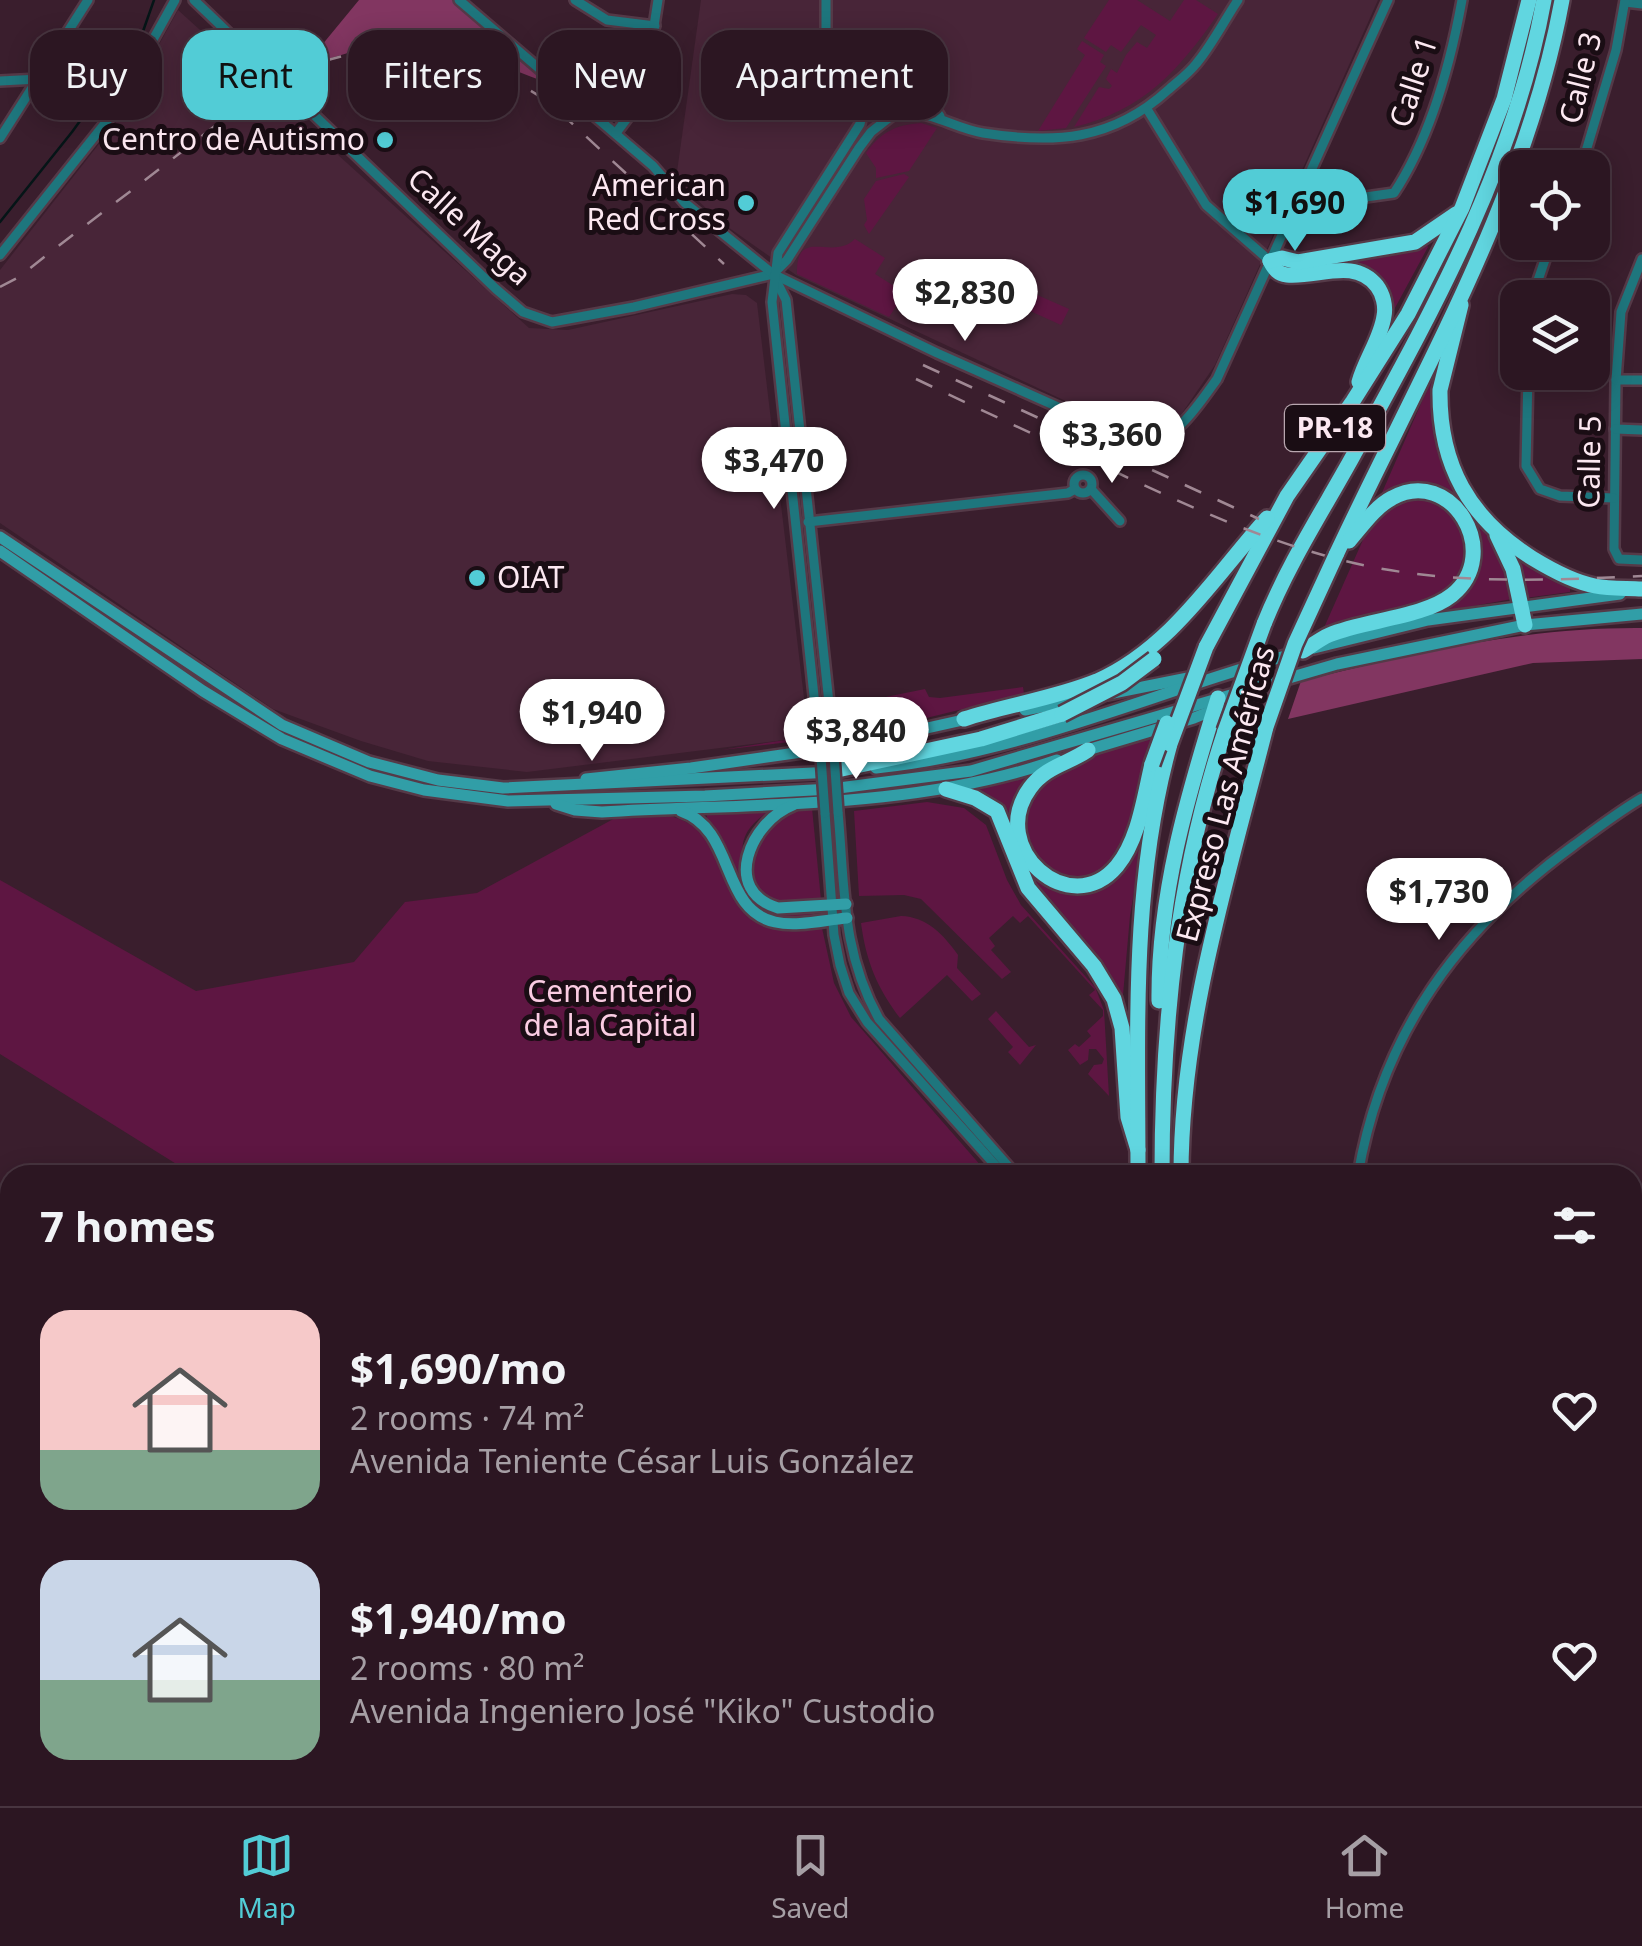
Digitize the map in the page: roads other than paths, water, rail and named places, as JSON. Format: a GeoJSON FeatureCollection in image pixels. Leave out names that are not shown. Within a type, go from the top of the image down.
{"type":"FeatureCollection","features":[{"type":"Feature","properties":{"kind":"highway","name":"Expreso Las Américas"},"geometry":{"type":"LineString","coordinates":[[1138,1165],[1140,917],[1154,812],[1185,699],[1206,647],[1286,496],[1408,314],[1462,208],[1504,98],[1529,0]]}},
{"type":"Feature","properties":{"kind":"highway"},"geometry":{"type":"LineString","coordinates":[[1162,1165],[1164,1064],[1172,960],[1203,804],[1225,731],[1264,624],[1314,520],[1446,286],[1472,227],[1518,114],[1544,0]]}},
{"type":"Feature","properties":{"kind":"highway","name":"Expreso Las Américas"},"geometry":{"type":"LineString","coordinates":[[1182,1165],[1188,1066],[1266,727],[1294,644],[1463,292],[1536,108],[1562,0]]}},
{"type":"Feature","properties":{"kind":"highway"},"geometry":{"type":"LineString","coordinates":[[1353,401],[1364,362],[1384,321],[1380,292],[1367,277],[1348,269],[1286,275],[1276,271],[1270,262],[1282,258],[1298,262],[1415,242],[1462,208]]}},
{"type":"Feature","properties":{"kind":"highway"},"geometry":{"type":"LineString","coordinates":[[1463,292],[1440,390],[1443,430],[1452,464],[1469,502],[1496,532],[1544,565],[1596,587],[1642,590]]}},
{"type":"Feature","properties":{"kind":"highway"},"geometry":{"type":"LineString","coordinates":[[1303,652],[1327,636],[1450,597],[1466,578],[1473,536],[1462,514],[1440,496],[1416,490],[1384,503],[1336,555]]}},
{"type":"Feature","properties":{"kind":"highway"},"geometry":{"type":"LineString","coordinates":[[964,719],[1095,682],[1143,654],[1182,618],[1286,496]]}},
{"type":"Feature","properties":{"kind":"highway"},"geometry":{"type":"LineString","coordinates":[[1496,532],[1513,569],[1525,625]]}},
{"type":"Feature","properties":{"kind":"highway"},"geometry":{"type":"LineString","coordinates":[[828,772],[965,743],[1062,714],[1122,683],[1154,659],[1198,612],[1249,538]]}},
{"type":"Feature","properties":{"kind":"highway"},"geometry":{"type":"LineString","coordinates":[[1088,750],[1038,779],[1028,790],[1017,825],[1023,851],[1041,873],[1068,884],[1095,882],[1118,864],[1132,838],[1167,724],[1185,699]]}},
{"type":"Feature","properties":{"kind":"highway"},"geometry":{"type":"LineString","coordinates":[[1164,1064],[1159,978],[1166,900],[1185,808],[1216,704]]}},
{"type":"Feature","properties":{"kind":"highway"},"geometry":{"type":"LineString","coordinates":[[946,788],[975,798],[997,812],[1028,888],[1094,966],[1114,999],[1122,1028],[1128,1117],[1138,1150]]}},
{"type":"Feature","properties":{"kind":"main road"},"geometry":{"type":"LineString","coordinates":[[0,537],[218,685],[316,742],[369,762],[438,780],[503,788],[828,772],[954,757],[1084,722],[1232,670]]}},
{"type":"Feature","properties":{"kind":"main road"},"geometry":{"type":"LineString","coordinates":[[0,551],[230,708],[311,753],[370,776],[424,790],[508,802],[737,795],[928,778],[1013,761],[1216,704]]}},
{"type":"Feature","properties":{"kind":"main road"},"geometry":{"type":"LineString","coordinates":[[554,785],[834,751],[964,719],[1232,670],[1428,620],[1642,590]]}},
{"type":"Feature","properties":{"kind":"main road"},"geometry":{"type":"LineString","coordinates":[[547,801],[575,810],[673,808],[946,788],[1028,770],[1272,682],[1423,644],[1525,625],[1642,614]]}},
{"type":"Feature","properties":{"kind":"main road"},"geometry":{"type":"LineString","coordinates":[[817,800],[780,810],[766,821],[749,852],[748,877],[754,893],[768,906],[840,912]]}},
{"type":"Feature","properties":{"kind":"main road"},"geometry":{"type":"LineString","coordinates":[[673,808],[694,815],[708,826],[740,894],[760,917],[780,923],[840,912]]}},
{"type":"Feature","properties":{"kind":"street"},"geometry":{"type":"LineString","coordinates":[[69,30],[88,0]]}},
{"type":"Feature","properties":{"kind":"street"},"geometry":{"type":"LineString","coordinates":[[0,255],[110,116],[175,0]]}},
{"type":"Feature","properties":{"kind":"street","name":"Calle Maga"},"geometry":{"type":"LineString","coordinates":[[194,0],[496,289],[536,318],[552,322],[634,307],[773,274]]}},
{"type":"Feature","properties":{"kind":"street"},"geometry":{"type":"LineString","coordinates":[[460,0],[653,166],[685,203],[773,274],[1142,446],[1154,444],[1188,418],[1217,379],[1388,0]]}},
{"type":"Feature","properties":{"kind":"street"},"geometry":{"type":"LineString","coordinates":[[576,0],[606,20],[655,26]]}},
{"type":"Feature","properties":{"kind":"street"},"geometry":{"type":"LineString","coordinates":[[616,133],[643,97],[658,0]]}},
{"type":"Feature","properties":{"kind":"street"},"geometry":{"type":"LineString","coordinates":[[826,0],[826,30]]}},
{"type":"Feature","properties":{"kind":"street"},"geometry":{"type":"LineString","coordinates":[[946,120],[965,130],[1028,140],[1066,139],[1100,132],[1147,109],[1195,66],[1238,0]]}},
{"type":"Feature","properties":{"kind":"street","name":"Calle 1"},"geometry":{"type":"LineString","coordinates":[[1295,207],[1394,193],[1413,164],[1453,49],[1462,0]]}},
{"type":"Feature","properties":{"kind":"street"},"geometry":{"type":"LineString","coordinates":[[1625,1],[1642,4]]}},
{"type":"Feature","properties":{"kind":"street","name":"Calle 3"},"geometry":{"type":"LineString","coordinates":[[1586,150],[1625,1]]}},
{"type":"Feature","properties":{"kind":"street"},"geometry":{"type":"LineString","coordinates":[[0,81],[30,79]]}},
{"type":"Feature","properties":{"kind":"street"},"geometry":{"type":"LineString","coordinates":[[0,138],[30,92]]}},
{"type":"Feature","properties":{"kind":"street"},"geometry":{"type":"LineString","coordinates":[[1147,109],[1206,205],[1270,262]]}},
{"type":"Feature","properties":{"kind":"street"},"geometry":{"type":"LineString","coordinates":[[861,120],[778,253],[773,274],[772,302],[825,813],[840,912],[854,965],[879,1018],[1007,1165]]}},
{"type":"Feature","properties":{"kind":"street"},"geometry":{"type":"LineString","coordinates":[[773,274],[787,260],[859,148],[871,132],[888,120]]}},
{"type":"Feature","properties":{"kind":"street","name":"Calle 5"},"geometry":{"type":"LineString","coordinates":[[1642,258],[1621,312],[1614,498],[1614,549],[1619,559],[1642,560]]}},
{"type":"Feature","properties":{"kind":"street"},"geometry":{"type":"LineString","coordinates":[[773,274],[786,300],[834,751],[840,964],[849,993],[867,1022],[995,1165]]}},
{"type":"Feature","properties":{"kind":"street"},"geometry":{"type":"LineString","coordinates":[[1616,380],[1642,380]]}},
{"type":"Feature","properties":{"kind":"street"},"geometry":{"type":"LineString","coordinates":[[1528,390],[1526,466],[1540,488],[1560,496],[1614,498]]}},
{"type":"Feature","properties":{"kind":"street"},"geometry":{"type":"LineString","coordinates":[[1615,429],[1642,430]]}},
{"type":"Feature","properties":{"kind":"street"},"geometry":{"type":"LineString","coordinates":[[1091,489],[1083,494],[1076,489],[1075,480],[1084,476],[1092,482],[1091,489],[1120,522]]}},
{"type":"Feature","properties":{"kind":"street"},"geometry":{"type":"LineString","coordinates":[[795,523],[1068,493],[1076,489]]}},
{"type":"Feature","properties":{"kind":"street"},"geometry":{"type":"LineString","coordinates":[[1360,1165],[1378,1092],[1400,1042],[1422,1001],[1456,953],[1536,873],[1642,798]]}},
{"type":"Feature","properties":{"kind":"waterway"},"geometry":{"type":"LineString","coordinates":[[0,222],[141,37],[154,0]]}},
{"type":"Feature","properties":{"kind":"railway"},"geometry":{"type":"LineString","coordinates":[[0,287],[19,277],[269,88],[304,69],[336,58],[400,50],[463,61],[494,72],[551,104],[724,264]]}},
{"type":"Feature","properties":{"kind":"railway"},"geometry":{"type":"LineString","coordinates":[[923,365],[1259,519]]}},
{"type":"Feature","properties":{"kind":"railway"},"geometry":{"type":"LineString","coordinates":[[916,379],[1247,530],[1348,562],[1415,574],[1480,579],[1642,576]]}},
{"type":"Feature","properties":{"kind":"place","name":"Centro de Autismo"},"geometry":{"type":"Point","coordinates":[385,140]}},
{"type":"Feature","properties":{"kind":"place","name":"American Red Cross"},"geometry":{"type":"Point","coordinates":[746,203]}},
{"type":"Feature","properties":{"kind":"place","name":"OIAT"},"geometry":{"type":"Point","coordinates":[477,578]}},
{"type":"Feature","properties":{"kind":"park label","name":"Cementerio de la Capital"},"geometry":{"type":"Point","coordinates":[610,1009]}}]}
